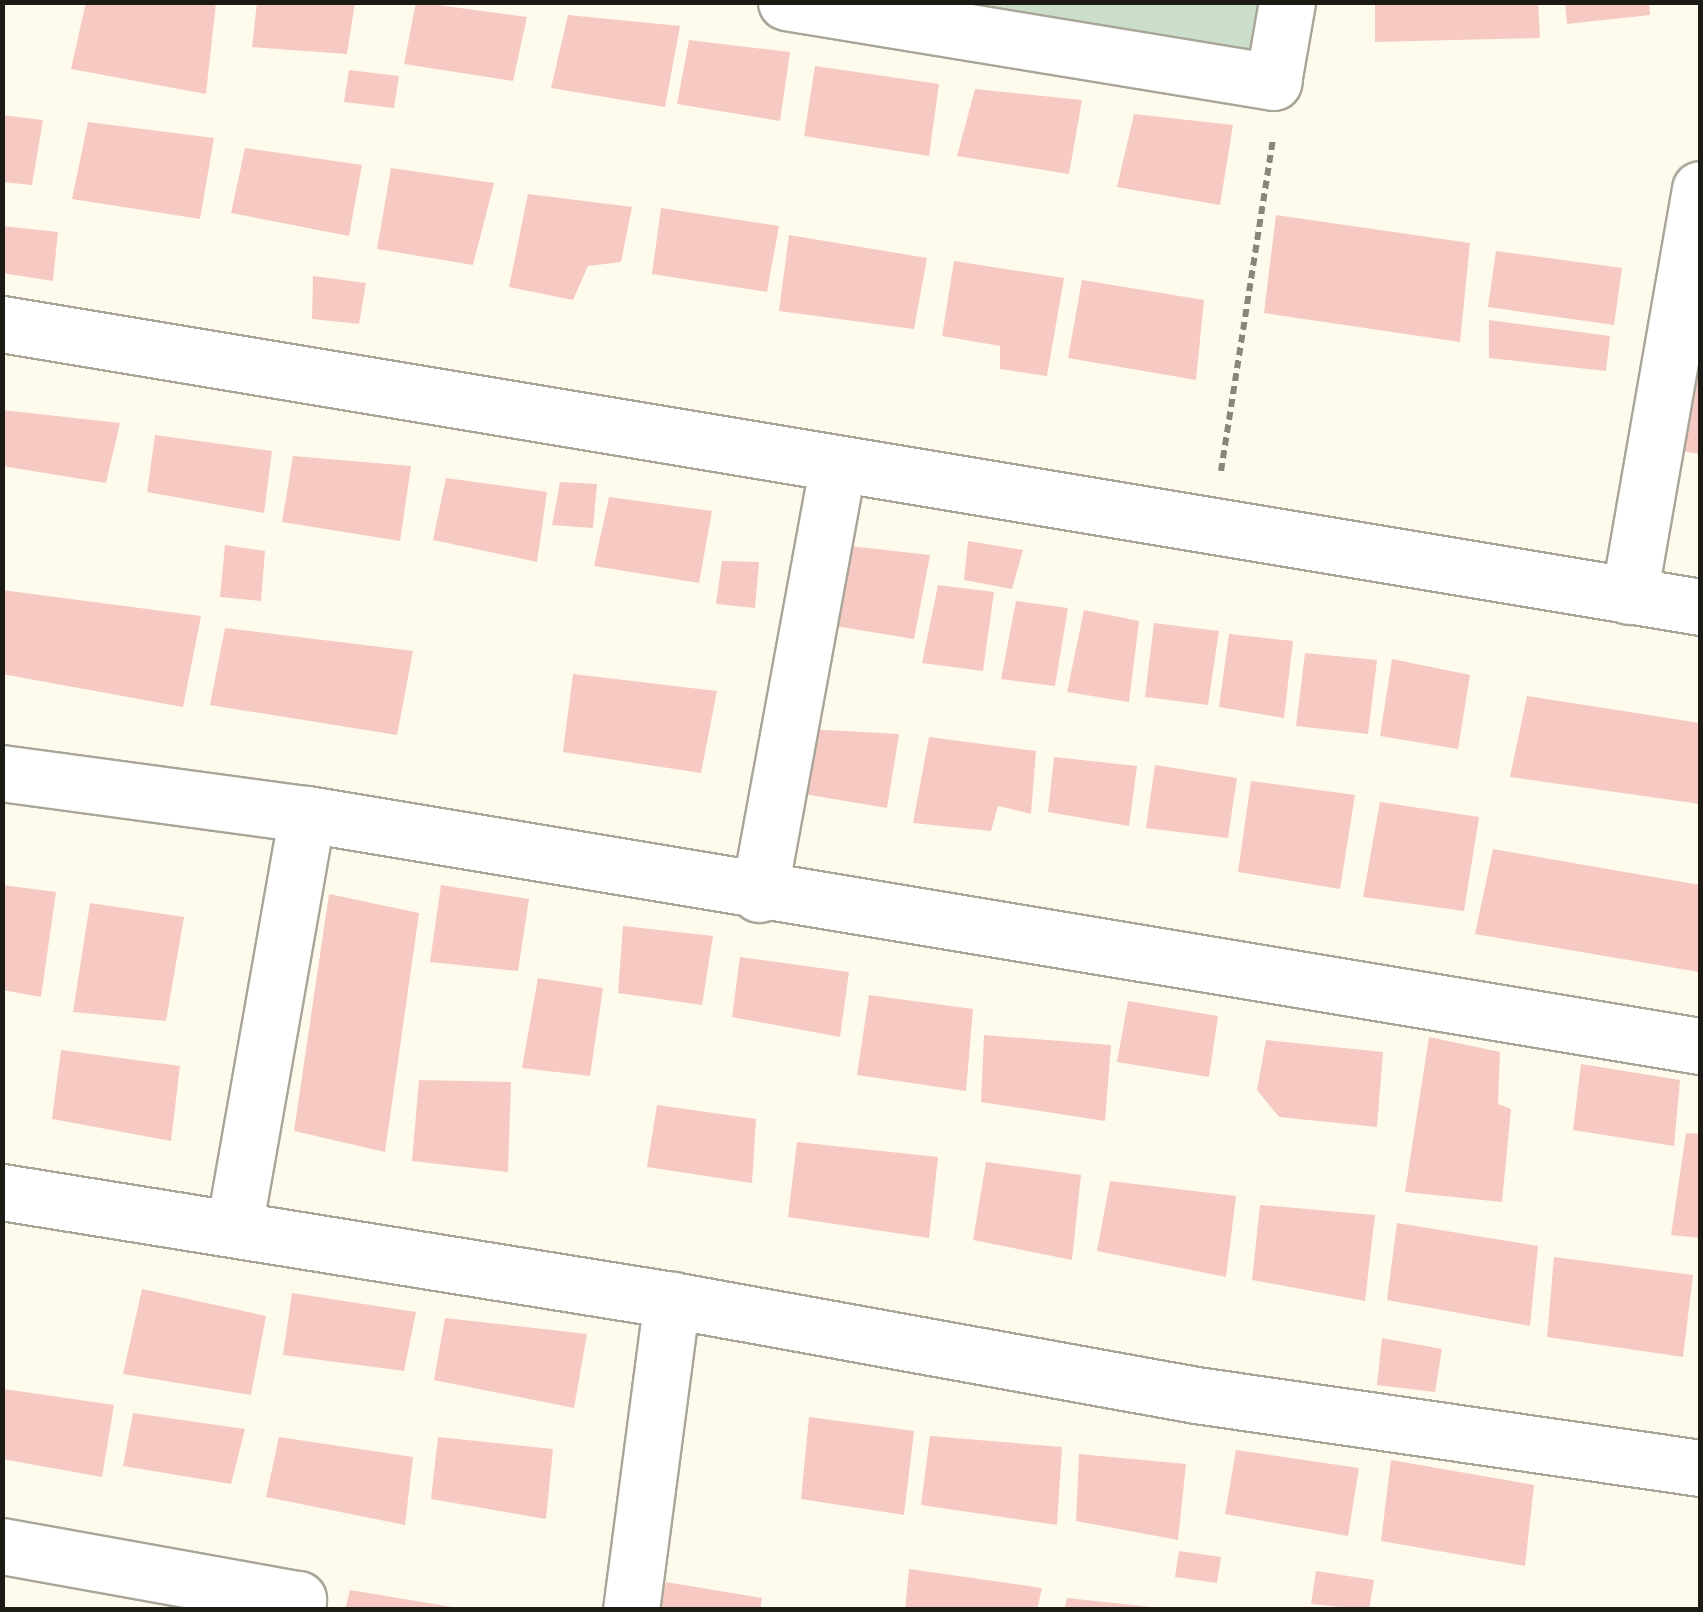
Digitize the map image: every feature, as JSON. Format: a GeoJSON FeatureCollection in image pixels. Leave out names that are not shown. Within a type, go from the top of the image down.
{"type":"FeatureCollection","features":[{"type":"Feature","properties":{"kind":"street"},"geometry":{"type":"LineString","coordinates":[[786,2],[1273,82],[1287,2]]}},
{"type":"Feature","properties":{"kind":"street"},"geometry":{"type":"LineString","coordinates":[[1628,596],[1700,189]]}},
{"type":"Feature","properties":{"kind":"street"},"geometry":{"type":"LineString","coordinates":[[2,324],[837,467],[1700,607]]}},
{"type":"Feature","properties":{"kind":"street"},"geometry":{"type":"LineString","coordinates":[[759,894],[837,467]]}},
{"type":"Feature","properties":{"kind":"street"},"geometry":{"type":"LineString","coordinates":[[2,773],[307,814],[759,894],[1700,1046]]}},
{"type":"Feature","properties":{"kind":"street"},"geometry":{"type":"LineString","coordinates":[[234,1228],[307,814]]}},
{"type":"Feature","properties":{"kind":"street"},"geometry":{"type":"LineString","coordinates":[[2,1192],[672,1300],[1196,1394],[1700,1468]]}},
{"type":"Feature","properties":{"kind":"street"},"geometry":{"type":"LineString","coordinates":[[631,1610],[672,1300]]}},
{"type":"Feature","properties":{"kind":"street"},"geometry":{"type":"LineString","coordinates":[[2,1546],[298,1599],[297,1610]]}},
{"type":"Feature","properties":{"kind":"path"},"geometry":{"type":"LineString","coordinates":[[1219,481],[1276,119],[1273,82]]}},
{"type":"Feature","properties":{"kind":"green space"},"geometry":{"type":"Polygon","coordinates":[[[945,3],[1259,3],[1251,53],[945,3]]]}},
{"type":"Feature","properties":{"kind":"building"},"geometry":{"type":"Polygon","coordinates":[[[86,2],[216,2],[206,94],[71,69],[86,2]]]}},
{"type":"Feature","properties":{"kind":"building"},"geometry":{"type":"Polygon","coordinates":[[[257,2],[355,2],[347,54],[252,47],[257,2]]]}},
{"type":"Feature","properties":{"kind":"building"},"geometry":{"type":"Polygon","coordinates":[[[416,2],[527,17],[513,81],[404,64],[416,2]]]}},
{"type":"Feature","properties":{"kind":"building"},"geometry":{"type":"Polygon","coordinates":[[[1375,2],[1538,2],[1540,38],[1375,42],[1375,2]]]}},
{"type":"Feature","properties":{"kind":"building"},"geometry":{"type":"Polygon","coordinates":[[[1565,2],[1649,2],[1650,15],[1567,24],[1565,2]]]}},
{"type":"Feature","properties":{"kind":"building"},"geometry":{"type":"Polygon","coordinates":[[[568,15],[680,26],[665,107],[551,88],[568,15]]]}},
{"type":"Feature","properties":{"kind":"building"},"geometry":{"type":"Polygon","coordinates":[[[689,40],[790,52],[780,121],[677,104],[689,40]]]}},
{"type":"Feature","properties":{"kind":"building"},"geometry":{"type":"Polygon","coordinates":[[[815,66],[939,84],[929,156],[804,136],[815,66]]]}},
{"type":"Feature","properties":{"kind":"building"},"geometry":{"type":"Polygon","coordinates":[[[349,70],[399,76],[394,108],[344,102],[349,70]]]}},
{"type":"Feature","properties":{"kind":"building"},"geometry":{"type":"Polygon","coordinates":[[[975,89],[1082,100],[1069,174],[957,156],[975,89]]]}},
{"type":"Feature","properties":{"kind":"building"},"geometry":{"type":"Polygon","coordinates":[[[1134,114],[1233,125],[1220,205],[1117,187],[1134,114]]]}},
{"type":"Feature","properties":{"kind":"building"},"geometry":{"type":"Polygon","coordinates":[[[2,115],[43,120],[32,185],[2,182],[2,115]]]}},
{"type":"Feature","properties":{"kind":"building"},"geometry":{"type":"Polygon","coordinates":[[[88,122],[214,138],[200,219],[72,199],[88,122]]]}},
{"type":"Feature","properties":{"kind":"building"},"geometry":{"type":"Polygon","coordinates":[[[245,148],[362,165],[349,236],[231,213],[245,148]]]}},
{"type":"Feature","properties":{"kind":"building"},"geometry":{"type":"Polygon","coordinates":[[[391,168],[494,183],[473,265],[377,249],[391,168]]]}},
{"type":"Feature","properties":{"kind":"building"},"geometry":{"type":"Polygon","coordinates":[[[528,194],[632,207],[621,262],[588,266],[573,300],[509,287],[528,194]]]}},
{"type":"Feature","properties":{"kind":"building"},"geometry":{"type":"Polygon","coordinates":[[[661,208],[779,226],[767,292],[652,274],[661,208]]]}},
{"type":"Feature","properties":{"kind":"building"},"geometry":{"type":"Polygon","coordinates":[[[1276,215],[1470,243],[1460,342],[1264,313],[1276,215]]]}},
{"type":"Feature","properties":{"kind":"building"},"geometry":{"type":"Polygon","coordinates":[[[2,226],[58,232],[53,281],[2,273],[2,226]]]}},
{"type":"Feature","properties":{"kind":"building"},"geometry":{"type":"Polygon","coordinates":[[[789,235],[927,258],[914,329],[779,311],[789,235]]]}},
{"type":"Feature","properties":{"kind":"building"},"geometry":{"type":"Polygon","coordinates":[[[1496,251],[1622,268],[1614,325],[1488,307],[1496,251]]]}},
{"type":"Feature","properties":{"kind":"building"},"geometry":{"type":"Polygon","coordinates":[[[954,261],[1064,278],[1047,376],[1000,369],[1000,346],[942,336],[954,261]]]}},
{"type":"Feature","properties":{"kind":"building"},"geometry":{"type":"Polygon","coordinates":[[[313,276],[366,283],[359,324],[312,319],[313,276]]]}},
{"type":"Feature","properties":{"kind":"building"},"geometry":{"type":"Polygon","coordinates":[[[1082,280],[1204,300],[1196,380],[1068,358],[1082,280]]]}},
{"type":"Feature","properties":{"kind":"building"},"geometry":{"type":"Polygon","coordinates":[[[1489,320],[1610,336],[1606,371],[1489,358],[1489,320]]]}},
{"type":"Feature","properties":{"kind":"building"},"geometry":{"type":"Polygon","coordinates":[[[1691,357],[1700,359],[1700,454],[1674,450],[1691,357]]]}},
{"type":"Feature","properties":{"kind":"building"},"geometry":{"type":"Polygon","coordinates":[[[2,410],[120,423],[106,483],[2,466],[2,410]]]}},
{"type":"Feature","properties":{"kind":"building"},"geometry":{"type":"Polygon","coordinates":[[[155,435],[272,451],[264,513],[147,492],[155,435]]]}},
{"type":"Feature","properties":{"kind":"building"},"geometry":{"type":"Polygon","coordinates":[[[293,456],[411,466],[400,541],[282,522],[293,456]]]}},
{"type":"Feature","properties":{"kind":"building"},"geometry":{"type":"Polygon","coordinates":[[[446,478],[547,492],[537,562],[433,540],[446,478]]]}},
{"type":"Feature","properties":{"kind":"building"},"geometry":{"type":"Polygon","coordinates":[[[560,482],[597,484],[593,528],[552,525],[560,482]]]}},
{"type":"Feature","properties":{"kind":"building"},"geometry":{"type":"Polygon","coordinates":[[[609,497],[712,511],[699,583],[594,566],[609,497]]]}},
{"type":"Feature","properties":{"kind":"building"},"geometry":{"type":"Polygon","coordinates":[[[968,541],[1023,550],[1012,589],[964,580],[968,541]]]}},
{"type":"Feature","properties":{"kind":"building"},"geometry":{"type":"Polygon","coordinates":[[[225,545],[265,551],[261,601],[220,597],[225,545]]]}},
{"type":"Feature","properties":{"kind":"building"},"geometry":{"type":"Polygon","coordinates":[[[841,545],[930,555],[914,639],[829,625],[841,545]]]}},
{"type":"Feature","properties":{"kind":"building"},"geometry":{"type":"Polygon","coordinates":[[[722,561],[759,562],[755,608],[716,604],[722,561]]]}},
{"type":"Feature","properties":{"kind":"building"},"geometry":{"type":"Polygon","coordinates":[[[938,585],[994,592],[983,671],[922,663],[938,585]]]}},
{"type":"Feature","properties":{"kind":"building"},"geometry":{"type":"Polygon","coordinates":[[[2,590],[201,616],[183,707],[2,674],[2,590]]]}},
{"type":"Feature","properties":{"kind":"building"},"geometry":{"type":"Polygon","coordinates":[[[1016,601],[1068,608],[1055,686],[1001,679],[1016,601]]]}},
{"type":"Feature","properties":{"kind":"building"},"geometry":{"type":"Polygon","coordinates":[[[1084,610],[1139,621],[1129,702],[1067,692],[1084,610]]]}},
{"type":"Feature","properties":{"kind":"building"},"geometry":{"type":"Polygon","coordinates":[[[1154,623],[1219,631],[1208,705],[1145,697],[1154,623]]]}},
{"type":"Feature","properties":{"kind":"building"},"geometry":{"type":"Polygon","coordinates":[[[225,628],[413,651],[397,735],[210,705],[225,628]]]}},
{"type":"Feature","properties":{"kind":"building"},"geometry":{"type":"Polygon","coordinates":[[[1229,634],[1293,641],[1284,718],[1219,707],[1229,634]]]}},
{"type":"Feature","properties":{"kind":"building"},"geometry":{"type":"Polygon","coordinates":[[[1305,653],[1377,660],[1368,734],[1296,726],[1305,653]]]}},
{"type":"Feature","properties":{"kind":"building"},"geometry":{"type":"Polygon","coordinates":[[[1392,659],[1470,675],[1458,749],[1380,736],[1392,659]]]}},
{"type":"Feature","properties":{"kind":"building"},"geometry":{"type":"Polygon","coordinates":[[[573,674],[717,691],[701,773],[563,752],[573,674]]]}},
{"type":"Feature","properties":{"kind":"building"},"geometry":{"type":"Polygon","coordinates":[[[1527,696],[1700,723],[1700,804],[1510,777],[1527,696]]]}},
{"type":"Feature","properties":{"kind":"building"},"geometry":{"type":"Polygon","coordinates":[[[808,729],[899,734],[887,808],[798,793],[808,729]]]}},
{"type":"Feature","properties":{"kind":"building"},"geometry":{"type":"Polygon","coordinates":[[[929,737],[1036,751],[1031,814],[998,806],[991,831],[913,823],[929,737]]]}},
{"type":"Feature","properties":{"kind":"building"},"geometry":{"type":"Polygon","coordinates":[[[1054,757],[1137,766],[1129,826],[1048,812],[1054,757]]]}},
{"type":"Feature","properties":{"kind":"building"},"geometry":{"type":"Polygon","coordinates":[[[1155,765],[1237,778],[1228,838],[1146,828],[1155,765]]]}},
{"type":"Feature","properties":{"kind":"building"},"geometry":{"type":"Polygon","coordinates":[[[1251,781],[1355,795],[1340,889],[1238,872],[1251,781]]]}},
{"type":"Feature","properties":{"kind":"building"},"geometry":{"type":"Polygon","coordinates":[[[1380,802],[1479,817],[1464,911],[1363,897],[1380,802]]]}},
{"type":"Feature","properties":{"kind":"building"},"geometry":{"type":"Polygon","coordinates":[[[1493,849],[1700,885],[1699,972],[1475,934],[1493,849]]]}},
{"type":"Feature","properties":{"kind":"building"},"geometry":{"type":"Polygon","coordinates":[[[2,885],[56,892],[41,997],[2,990],[2,885]]]}},
{"type":"Feature","properties":{"kind":"building"},"geometry":{"type":"Polygon","coordinates":[[[441,885],[529,899],[518,971],[430,962],[441,885]]]}},
{"type":"Feature","properties":{"kind":"building"},"geometry":{"type":"Polygon","coordinates":[[[329,894],[419,913],[385,1152],[294,1131],[329,894]]]}},
{"type":"Feature","properties":{"kind":"building"},"geometry":{"type":"Polygon","coordinates":[[[90,903],[184,917],[166,1021],[73,1012],[90,903]]]}},
{"type":"Feature","properties":{"kind":"building"},"geometry":{"type":"Polygon","coordinates":[[[623,926],[713,936],[702,1005],[618,993],[623,926]]]}},
{"type":"Feature","properties":{"kind":"building"},"geometry":{"type":"Polygon","coordinates":[[[740,957],[849,972],[840,1037],[732,1017],[740,957]]]}},
{"type":"Feature","properties":{"kind":"building"},"geometry":{"type":"Polygon","coordinates":[[[538,978],[603,988],[590,1076],[522,1068],[538,978]]]}},
{"type":"Feature","properties":{"kind":"building"},"geometry":{"type":"Polygon","coordinates":[[[869,995],[973,1009],[966,1091],[857,1075],[869,995]]]}},
{"type":"Feature","properties":{"kind":"building"},"geometry":{"type":"Polygon","coordinates":[[[1128,1001],[1218,1016],[1209,1077],[1117,1062],[1128,1001]]]}},
{"type":"Feature","properties":{"kind":"building"},"geometry":{"type":"Polygon","coordinates":[[[984,1035],[1111,1045],[1105,1121],[981,1102],[984,1035]]]}},
{"type":"Feature","properties":{"kind":"building"},"geometry":{"type":"Polygon","coordinates":[[[1429,1037],[1500,1052],[1498,1104],[1511,1109],[1502,1202],[1405,1192],[1429,1037]]]}},
{"type":"Feature","properties":{"kind":"building"},"geometry":{"type":"Polygon","coordinates":[[[1266,1040],[1383,1052],[1377,1127],[1279,1117],[1257,1090],[1266,1040]]]}},
{"type":"Feature","properties":{"kind":"building"},"geometry":{"type":"Polygon","coordinates":[[[61,1050],[180,1066],[171,1141],[52,1119],[61,1050]]]}},
{"type":"Feature","properties":{"kind":"building"},"geometry":{"type":"Polygon","coordinates":[[[1581,1064],[1680,1080],[1674,1146],[1573,1130],[1581,1064]]]}},
{"type":"Feature","properties":{"kind":"building"},"geometry":{"type":"Polygon","coordinates":[[[419,1080],[511,1082],[508,1172],[412,1161],[419,1080]]]}},
{"type":"Feature","properties":{"kind":"building"},"geometry":{"type":"Polygon","coordinates":[[[657,1105],[756,1119],[752,1183],[647,1167],[657,1105]]]}},
{"type":"Feature","properties":{"kind":"building"},"geometry":{"type":"Polygon","coordinates":[[[1686,1133],[1700,1134],[1700,1238],[1671,1235],[1686,1133]]]}},
{"type":"Feature","properties":{"kind":"building"},"geometry":{"type":"Polygon","coordinates":[[[797,1142],[938,1157],[929,1238],[788,1217],[797,1142]]]}},
{"type":"Feature","properties":{"kind":"building"},"geometry":{"type":"Polygon","coordinates":[[[986,1162],[1081,1175],[1072,1260],[973,1240],[986,1162]]]}},
{"type":"Feature","properties":{"kind":"building"},"geometry":{"type":"Polygon","coordinates":[[[1110,1181],[1236,1196],[1226,1277],[1097,1251],[1110,1181]]]}},
{"type":"Feature","properties":{"kind":"building"},"geometry":{"type":"Polygon","coordinates":[[[1260,1205],[1375,1215],[1365,1301],[1252,1280],[1260,1205]]]}},
{"type":"Feature","properties":{"kind":"building"},"geometry":{"type":"Polygon","coordinates":[[[1397,1223],[1538,1246],[1530,1326],[1387,1300],[1397,1223]]]}},
{"type":"Feature","properties":{"kind":"building"},"geometry":{"type":"Polygon","coordinates":[[[1554,1257],[1693,1275],[1683,1357],[1547,1337],[1554,1257]]]}},
{"type":"Feature","properties":{"kind":"building"},"geometry":{"type":"Polygon","coordinates":[[[142,1289],[266,1316],[251,1395],[123,1374],[142,1289]]]}},
{"type":"Feature","properties":{"kind":"building"},"geometry":{"type":"Polygon","coordinates":[[[292,1293],[416,1312],[404,1371],[283,1355],[292,1293]]]}},
{"type":"Feature","properties":{"kind":"building"},"geometry":{"type":"Polygon","coordinates":[[[445,1318],[587,1334],[574,1408],[434,1380],[445,1318]]]}},
{"type":"Feature","properties":{"kind":"building"},"geometry":{"type":"Polygon","coordinates":[[[1382,1338],[1442,1349],[1435,1392],[1377,1385],[1382,1338]]]}},
{"type":"Feature","properties":{"kind":"building"},"geometry":{"type":"Polygon","coordinates":[[[4,1389],[114,1405],[102,1477],[2,1459],[4,1389]]]}},
{"type":"Feature","properties":{"kind":"building"},"geometry":{"type":"Polygon","coordinates":[[[133,1413],[245,1429],[231,1484],[123,1466],[133,1413]]]}},
{"type":"Feature","properties":{"kind":"building"},"geometry":{"type":"Polygon","coordinates":[[[809,1417],[914,1431],[904,1515],[801,1499],[809,1417]]]}},
{"type":"Feature","properties":{"kind":"building"},"geometry":{"type":"Polygon","coordinates":[[[930,1436],[1062,1447],[1057,1525],[921,1505],[930,1436]]]}},
{"type":"Feature","properties":{"kind":"building"},"geometry":{"type":"Polygon","coordinates":[[[279,1437],[413,1457],[405,1525],[266,1497],[279,1437]]]}},
{"type":"Feature","properties":{"kind":"building"},"geometry":{"type":"Polygon","coordinates":[[[438,1437],[553,1449],[546,1519],[431,1499],[438,1437]]]}},
{"type":"Feature","properties":{"kind":"building"},"geometry":{"type":"Polygon","coordinates":[[[1236,1450],[1359,1468],[1348,1536],[1225,1514],[1236,1450]]]}},
{"type":"Feature","properties":{"kind":"building"},"geometry":{"type":"Polygon","coordinates":[[[1079,1454],[1186,1464],[1178,1540],[1076,1521],[1079,1454]]]}},
{"type":"Feature","properties":{"kind":"building"},"geometry":{"type":"Polygon","coordinates":[[[1391,1460],[1534,1485],[1525,1566],[1381,1541],[1391,1460]]]}},
{"type":"Feature","properties":{"kind":"building"},"geometry":{"type":"Polygon","coordinates":[[[1179,1551],[1221,1557],[1217,1583],[1175,1577],[1179,1551]]]}},
{"type":"Feature","properties":{"kind":"building"},"geometry":{"type":"Polygon","coordinates":[[[909,1569],[1042,1588],[1037,1610],[905,1610],[909,1569]]]}},
{"type":"Feature","properties":{"kind":"building"},"geometry":{"type":"Polygon","coordinates":[[[1316,1571],[1374,1580],[1369,1610],[1311,1604],[1316,1571]]]}},
{"type":"Feature","properties":{"kind":"building"},"geometry":{"type":"Polygon","coordinates":[[[666,1582],[762,1598],[760,1610],[660,1610],[666,1582]]]}},
{"type":"Feature","properties":{"kind":"building"},"geometry":{"type":"Polygon","coordinates":[[[350,1590],[452,1607],[452,1610],[345,1610],[350,1590]]]}},
{"type":"Feature","properties":{"kind":"building"},"geometry":{"type":"Polygon","coordinates":[[[1067,1598],[1151,1607],[1151,1610],[1064,1610],[1067,1598]]]}}]}
